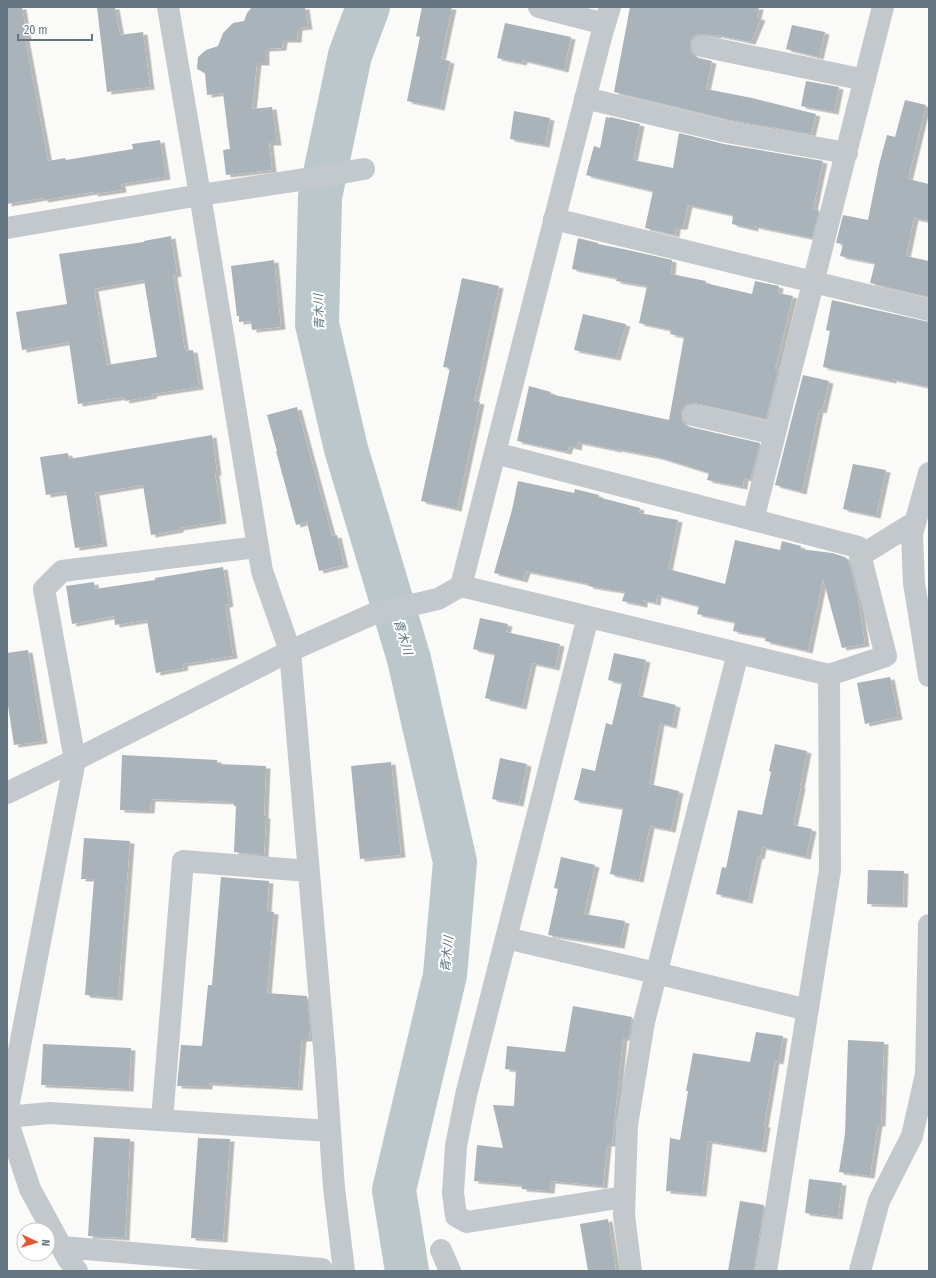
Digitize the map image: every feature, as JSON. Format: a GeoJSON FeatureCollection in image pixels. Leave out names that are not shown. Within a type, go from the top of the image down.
{"type":"FeatureCollection","features":[{"type":"Feature","properties":{"kind":"street"},"geometry":{"type":"LineString","coordinates":[[168,7],[262,571],[290,651],[334,1188],[344,1271]]}},
{"type":"Feature","properties":{"kind":"street"},"geometry":{"type":"LineString","coordinates":[[461,586],[607,15],[539,7]]}},
{"type":"Feature","properties":{"kind":"street"},"geometry":{"type":"LineString","coordinates":[[754,520],[883,7]]}},
{"type":"Feature","properties":{"kind":"street"},"geometry":{"type":"LineString","coordinates":[[702,46],[865,80]]}},
{"type":"Feature","properties":{"kind":"street"},"geometry":{"type":"LineString","coordinates":[[585,98],[727,132],[847,153]]}},
{"type":"Feature","properties":{"kind":"street"},"geometry":{"type":"LineString","coordinates":[[7,228],[364,169]]}},
{"type":"Feature","properties":{"kind":"street"},"geometry":{"type":"LineString","coordinates":[[554,219],[929,310]]}},
{"type":"Feature","properties":{"kind":"street"},"geometry":{"type":"LineString","coordinates":[[693,415],[775,434]]}},
{"type":"Feature","properties":{"kind":"street"},"geometry":{"type":"LineString","coordinates":[[7,792],[75,760],[290,651],[373,614],[438,599],[461,586],[829,675],[886,656],[858,546],[495,453]]}},
{"type":"Feature","properties":{"kind":"street"},"geometry":{"type":"LineString","coordinates":[[929,473],[912,534],[914,583],[929,676]]}},
{"type":"Feature","properties":{"kind":"street"},"geometry":{"type":"LineString","coordinates":[[860,556],[915,522]]}},
{"type":"Feature","properties":{"kind":"street"},"geometry":{"type":"LineString","coordinates":[[7,1113],[75,760],[44,589],[62,571],[258,547]]}},
{"type":"Feature","properties":{"kind":"street"},"geometry":{"type":"LineString","coordinates":[[588,617],[466,1095],[456,1146],[453,1193],[456,1216],[467,1222],[624,1197]]}},
{"type":"Feature","properties":{"kind":"street"},"geometry":{"type":"LineString","coordinates":[[630,1271],[624,1215],[627,1125],[644,1022],[738,653]]}},
{"type":"Feature","properties":{"kind":"street"},"geometry":{"type":"LineString","coordinates":[[766,1271],[830,870],[829,675]]}},
{"type":"Feature","properties":{"kind":"street"},"geometry":{"type":"LineString","coordinates":[[162,1120],[183,861],[309,871]]}},
{"type":"Feature","properties":{"kind":"street"},"geometry":{"type":"LineString","coordinates":[[860,1271],[879,1202],[912,1136],[926,1074],[929,925]]}},
{"type":"Feature","properties":{"kind":"street"},"geometry":{"type":"LineString","coordinates":[[506,938],[808,1010]]}},
{"type":"Feature","properties":{"kind":"street"},"geometry":{"type":"LineString","coordinates":[[77,1271],[68,1259],[30,1189],[7,1119],[50,1113],[330,1131]]}},
{"type":"Feature","properties":{"kind":"street"},"geometry":{"type":"LineString","coordinates":[[62,1247],[322,1269],[322,1271]]}},
{"type":"Feature","properties":{"kind":"street"},"geometry":{"type":"LineString","coordinates":[[440,1250],[450,1271]]}},
{"type":"Feature","properties":{"kind":"building"},"geometry":{"type":"Polygon","coordinates":[[[7,7],[22,7],[27,38],[25,38],[48,161],[65,158],[66,160],[133,149],[132,144],[160,140],[166,177],[121,184],[122,190],[94,194],[93,192],[44,200],[43,198],[7,204],[7,7]]]}},
{"type":"Feature","properties":{"kind":"building"},"geometry":{"type":"Polygon","coordinates":[[[97,7],[115,7],[120,35],[143,32],[150,87],[107,92],[97,7]]]}},
{"type":"Feature","properties":{"kind":"building"},"geometry":{"type":"Polygon","coordinates":[[[252,7],[305,7],[308,27],[298,28],[297,40],[283,40],[282,48],[265,49],[265,63],[257,63],[252,109],[272,107],[277,143],[269,143],[272,170],[226,175],[223,150],[230,149],[223,93],[207,95],[205,73],[197,69],[198,57],[206,50],[218,46],[223,33],[233,23],[244,21],[247,13],[252,7]]]}},
{"type":"Feature","properties":{"kind":"building"},"geometry":{"type":"Polygon","coordinates":[[[422,7],[452,7],[441,59],[450,61],[440,108],[407,101],[420,37],[416,36],[422,7]]]}},
{"type":"Feature","properties":{"kind":"building"},"geometry":{"type":"Polygon","coordinates":[[[630,7],[759,7],[757,17],[761,18],[751,42],[717,35],[698,34],[693,37],[690,43],[690,50],[694,56],[712,61],[706,89],[752,98],[816,114],[811,134],[730,120],[614,92],[630,7]]]}},
{"type":"Feature","properties":{"kind":"building"},"geometry":{"type":"Polygon","coordinates":[[[505,23],[571,37],[564,70],[523,60],[522,63],[497,58],[505,23]]]}},
{"type":"Feature","properties":{"kind":"building"},"geometry":{"type":"Polygon","coordinates":[[[792,25],[825,32],[819,57],[786,49],[792,25]]]}},
{"type":"Feature","properties":{"kind":"building"},"geometry":{"type":"Polygon","coordinates":[[[806,81],[839,87],[834,112],[801,106],[806,81]]]}},
{"type":"Feature","properties":{"kind":"building"},"geometry":{"type":"Polygon","coordinates":[[[905,100],[926,105],[908,179],[929,184],[929,221],[914,218],[906,256],[929,261],[929,297],[870,283],[875,263],[840,256],[843,244],[836,243],[843,215],[868,220],[879,165],[887,135],[895,137],[905,100]]]}},
{"type":"Feature","properties":{"kind":"building"},"geometry":{"type":"Polygon","coordinates":[[[514,111],[550,118],[545,145],[510,139],[514,111]]]}},
{"type":"Feature","properties":{"kind":"building"},"geometry":{"type":"Polygon","coordinates":[[[606,117],[640,124],[633,160],[673,168],[679,133],[724,144],[823,161],[813,209],[819,210],[812,238],[754,226],[754,229],[732,224],[733,215],[688,205],[683,227],[676,227],[675,235],[645,228],[653,191],[586,175],[594,146],[600,148],[606,117]]]}},
{"type":"Feature","properties":{"kind":"building"},"geometry":{"type":"Polygon","coordinates":[[[171,236],[177,274],[173,275],[185,351],[193,350],[199,387],[152,394],[153,396],[125,401],[124,397],[78,404],[69,342],[22,350],[16,312],[67,304],[59,254],[171,236]],[[144,280],[94,289],[107,365],[157,357],[144,280]]]}},
{"type":"Feature","properties":{"kind":"building"},"geometry":{"type":"Polygon","coordinates":[[[578,238],[598,244],[672,260],[671,274],[706,281],[705,283],[752,294],[755,281],[779,286],[778,293],[793,296],[775,369],[778,370],[766,419],[695,403],[690,403],[684,406],[681,412],[681,419],[684,424],[690,427],[760,443],[750,480],[744,478],[743,487],[707,480],[709,473],[658,457],[578,442],[577,448],[569,446],[567,452],[517,441],[529,386],[551,392],[550,394],[669,420],[684,337],[670,334],[671,330],[639,323],[647,286],[616,281],[617,278],[572,269],[578,238]]]}},
{"type":"Feature","properties":{"kind":"building"},"geometry":{"type":"Polygon","coordinates":[[[274,260],[281,327],[252,330],[251,321],[239,322],[239,316],[237,316],[231,266],[274,260]]]}},
{"type":"Feature","properties":{"kind":"building"},"geometry":{"type":"Polygon","coordinates":[[[462,278],[499,286],[474,401],[480,402],[457,509],[421,501],[450,368],[443,367],[462,278]]]}},
{"type":"Feature","properties":{"kind":"building"},"geometry":{"type":"Polygon","coordinates":[[[832,300],[929,322],[929,387],[823,367],[830,331],[826,330],[832,300]]]}},
{"type":"Feature","properties":{"kind":"building"},"geometry":{"type":"Polygon","coordinates":[[[583,314],[626,324],[616,358],[574,350],[583,314]]]}},
{"type":"Feature","properties":{"kind":"building"},"geometry":{"type":"Polygon","coordinates":[[[803,375],[829,381],[822,411],[819,410],[802,492],[775,485],[803,375]]]}},
{"type":"Feature","properties":{"kind":"building"},"geometry":{"type":"Polygon","coordinates":[[[297,407],[332,536],[337,535],[344,565],[319,571],[307,522],[296,525],[267,415],[297,407]]]}},
{"type":"Feature","properties":{"kind":"building"},"geometry":{"type":"Polygon","coordinates":[[[212,435],[217,473],[215,473],[222,521],[179,528],[179,530],[151,535],[143,485],[95,493],[103,544],[75,548],[66,492],[46,495],[40,457],[68,453],[69,459],[212,435]]]}},
{"type":"Feature","properties":{"kind":"building"},"geometry":{"type":"Polygon","coordinates":[[[853,464],[886,470],[876,516],[843,509],[853,464]]]}},
{"type":"Feature","properties":{"kind":"building"},"geometry":{"type":"Polygon","coordinates":[[[518,481],[574,493],[575,489],[599,495],[598,497],[640,508],[639,513],[678,520],[668,569],[725,584],[735,540],[780,550],[782,541],[801,546],[800,549],[832,553],[845,557],[848,560],[858,598],[865,644],[842,648],[823,579],[808,651],[765,641],[766,637],[733,631],[735,622],[697,614],[699,606],[657,595],[656,603],[643,600],[643,605],[622,601],[625,592],[588,586],[589,584],[526,571],[523,580],[494,573],[512,510],[518,481]]]}},
{"type":"Feature","properties":{"kind":"building"},"geometry":{"type":"Polygon","coordinates":[[[223,567],[229,604],[225,605],[233,656],[183,664],[184,668],[156,673],[147,620],[115,625],[114,616],[72,624],[66,586],[94,582],[95,589],[155,580],[155,578],[223,567]]]}},
{"type":"Feature","properties":{"kind":"building"},"geometry":{"type":"Polygon","coordinates":[[[480,618],[508,624],[506,632],[560,644],[555,668],[532,663],[522,707],[485,698],[495,654],[473,649],[480,618]]]}},
{"type":"Feature","properties":{"kind":"building"},"geometry":{"type":"Polygon","coordinates":[[[28,650],[43,741],[14,745],[7,699],[7,653],[28,650]]]}},
{"type":"Feature","properties":{"kind":"building"},"geometry":{"type":"Polygon","coordinates":[[[614,653],[646,660],[638,696],[676,705],[672,726],[660,723],[649,784],[679,791],[671,830],[650,826],[639,880],[610,874],[623,808],[574,800],[582,768],[595,771],[606,723],[612,725],[622,683],[608,680],[614,653]]]}},
{"type":"Feature","properties":{"kind":"building"},"geometry":{"type":"Polygon","coordinates":[[[890,677],[898,717],[865,724],[857,683],[890,677]]]}},
{"type":"Feature","properties":{"kind":"building"},"geometry":{"type":"Polygon","coordinates":[[[775,744],[807,751],[793,825],[812,829],[806,857],[762,847],[760,857],[758,856],[748,901],[716,894],[722,867],[726,868],[738,810],[762,815],[775,744]]]}},
{"type":"Feature","properties":{"kind":"building"},"geometry":{"type":"Polygon","coordinates":[[[122,755],[217,760],[217,764],[266,766],[264,855],[234,852],[236,806],[234,806],[234,802],[151,799],[150,811],[120,810],[122,755]]]}},
{"type":"Feature","properties":{"kind":"building"},"geometry":{"type":"Polygon","coordinates":[[[500,758],[527,764],[519,804],[492,799],[500,758]]]}},
{"type":"Feature","properties":{"kind":"building"},"geometry":{"type":"Polygon","coordinates":[[[391,762],[401,855],[360,859],[351,766],[391,762]]]}},
{"type":"Feature","properties":{"kind":"building"},"geometry":{"type":"Polygon","coordinates":[[[84,838],[130,841],[118,998],[85,995],[94,879],[81,879],[84,838]]]}},
{"type":"Feature","properties":{"kind":"building"},"geometry":{"type":"Polygon","coordinates":[[[561,857],[595,865],[584,914],[625,921],[620,946],[548,935],[558,889],[554,888],[561,857]]]}},
{"type":"Feature","properties":{"kind":"building"},"geometry":{"type":"Polygon","coordinates":[[[868,870],[904,871],[903,905],[867,904],[868,870]]]}},
{"type":"Feature","properties":{"kind":"building"},"geometry":{"type":"Polygon","coordinates":[[[221,877],[269,881],[267,911],[274,912],[267,993],[307,996],[310,1028],[309,1039],[302,1039],[298,1088],[208,1083],[208,1087],[177,1086],[181,1045],[202,1046],[208,985],[212,985],[221,877]]]}},
{"type":"Feature","properties":{"kind":"building"},"geometry":{"type":"Polygon","coordinates":[[[573,1006],[632,1017],[628,1039],[623,1038],[612,1144],[607,1144],[603,1186],[551,1181],[550,1191],[522,1189],[522,1185],[474,1181],[477,1145],[503,1148],[493,1105],[514,1106],[516,1070],[505,1069],[507,1046],[565,1052],[573,1006]]]}},
{"type":"Feature","properties":{"kind":"building"},"geometry":{"type":"Polygon","coordinates":[[[756,1032],[783,1036],[779,1062],[775,1061],[764,1125],[766,1125],[762,1150],[708,1141],[702,1194],[666,1191],[670,1138],[680,1140],[688,1091],[686,1091],[693,1053],[750,1062],[756,1032]]]}},
{"type":"Feature","properties":{"kind":"building"},"geometry":{"type":"Polygon","coordinates":[[[848,1040],[884,1042],[881,1124],[878,1124],[870,1176],[839,1172],[845,1134],[848,1040]]]}},
{"type":"Feature","properties":{"kind":"building"},"geometry":{"type":"Polygon","coordinates":[[[43,1044],[131,1048],[129,1089],[41,1085],[43,1044]]]}},
{"type":"Feature","properties":{"kind":"building"},"geometry":{"type":"Polygon","coordinates":[[[94,1137],[130,1139],[125,1238],[88,1236],[94,1137]]]}},
{"type":"Feature","properties":{"kind":"building"},"geometry":{"type":"Polygon","coordinates":[[[198,1138],[230,1139],[223,1240],[191,1238],[198,1138]]]}},
{"type":"Feature","properties":{"kind":"building"},"geometry":{"type":"Polygon","coordinates":[[[809,1179],[842,1183],[838,1217],[805,1213],[809,1179]]]}},
{"type":"Feature","properties":{"kind":"building"},"geometry":{"type":"Polygon","coordinates":[[[740,1201],[764,1205],[754,1271],[728,1271],[740,1201]]]}},
{"type":"Feature","properties":{"kind":"building"},"geometry":{"type":"Polygon","coordinates":[[[608,1219],[616,1271],[588,1271],[580,1224],[608,1219]]]}},
{"type":"Feature","properties":{"kind":"waterway","name":"青木川"},"geometry":{"type":"LineString","coordinates":[[368,7],[350,55],[320,197],[317,324],[346,449],[409,659],[455,862],[445,975],[394,1190],[407,1271]]}}]}
